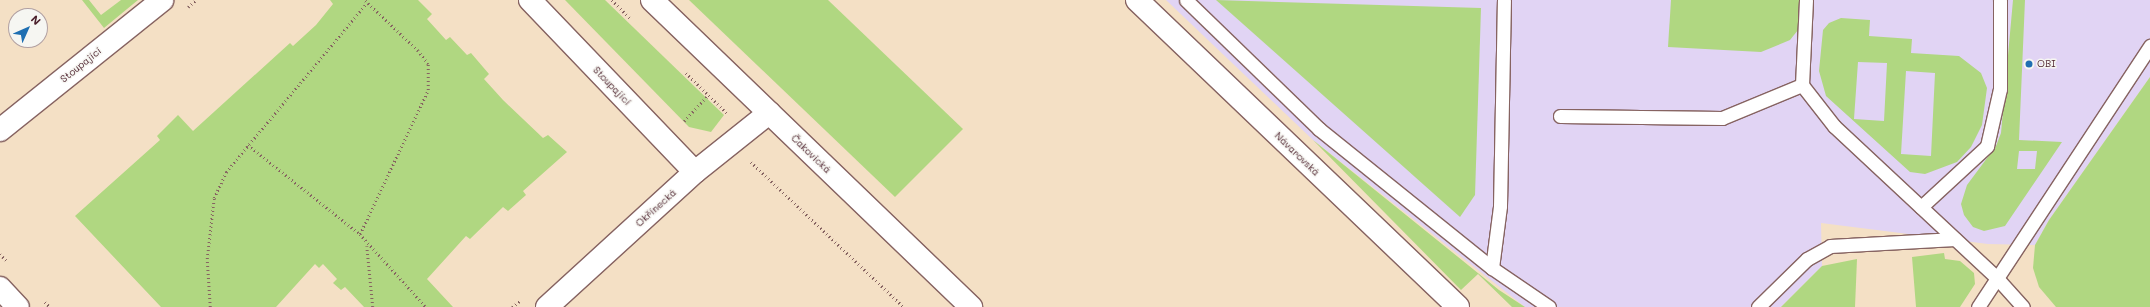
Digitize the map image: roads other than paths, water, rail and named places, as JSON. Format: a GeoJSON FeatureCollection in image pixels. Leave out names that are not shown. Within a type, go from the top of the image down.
{"type":"FeatureCollection","features":[{"type":"Feature","properties":{"kind":"street","name":"Stoupající"},"geometry":{"type":"LineString","coordinates":[[0,130],[162,0]]}},
{"type":"Feature","properties":{"kind":"street","name":"Stoupající"},"geometry":{"type":"LineString","coordinates":[[530,0],[695,172]]}},
{"type":"Feature","properties":{"kind":"street","name":"Čakovická"},"geometry":{"type":"LineString","coordinates":[[652,0],[971,307]]}},
{"type":"Feature","properties":{"kind":"street","name":"Návarovská"},"geometry":{"type":"LineString","coordinates":[[1136,0],[1458,307]]}},
{"type":"Feature","properties":{"kind":"street","name":"Okřínecká"},"geometry":{"type":"LineString","coordinates":[[547,307],[695,172],[769,113]]}},
{"type":"Feature","properties":{"kind":"street"},"geometry":{"type":"LineString","coordinates":[[0,288],[18,307]]}},
{"type":"Feature","properties":{"kind":"lane"},"geometry":{"type":"LineString","coordinates":[[1186,0],[1319,129],[1492,268],[1549,307]]}},
{"type":"Feature","properties":{"kind":"lane"},"geometry":{"type":"LineString","coordinates":[[1492,268],[1500,206],[1504,0]]}},
{"type":"Feature","properties":{"kind":"lane"},"geometry":{"type":"LineString","coordinates":[[1806,0],[1802,85],[1834,126],[1996,277],[2023,307]]}},
{"type":"Feature","properties":{"kind":"lane"},"geometry":{"type":"LineString","coordinates":[[1921,207],[1987,146],[2000,89],[2000,0]]}},
{"type":"Feature","properties":{"kind":"lane"},"geometry":{"type":"LineString","coordinates":[[1978,307],[1996,277],[2150,46]]}},
{"type":"Feature","properties":{"kind":"lane"},"geometry":{"type":"LineString","coordinates":[[1560,116],[1722,118],[1802,85]]}},
{"type":"Feature","properties":{"kind":"lane"},"geometry":{"type":"LineString","coordinates":[[1758,307],[1807,259],[1830,246],[1955,239]]}},
{"type":"Feature","properties":{"kind":"place","name":"OBI"},"geometry":{"type":"Point","coordinates":[2029,64]}}]}
